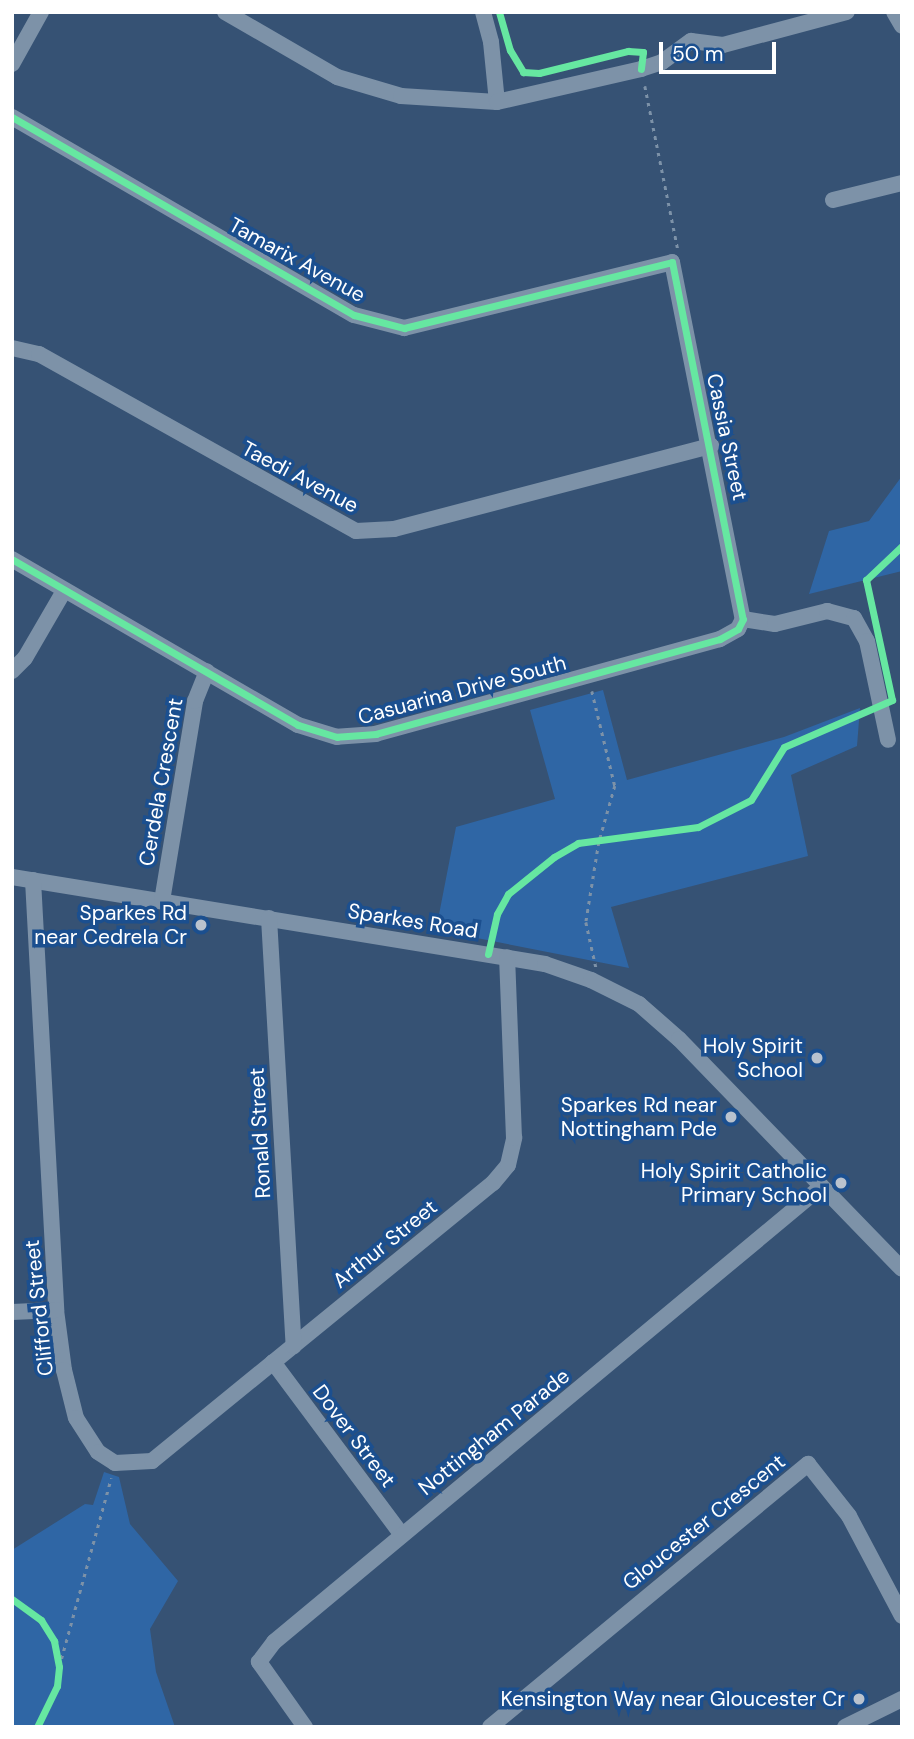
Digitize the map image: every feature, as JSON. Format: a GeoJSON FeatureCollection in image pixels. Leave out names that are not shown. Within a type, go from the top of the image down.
{"type":"FeatureCollection","features":[{"type":"Feature","properties":{"kind":"street"},"geometry":{"type":"LineString","coordinates":[[12,64],[41,12]]}},
{"type":"Feature","properties":{"kind":"street"},"geometry":{"type":"LineString","coordinates":[[225,12],[337,77],[401,96],[497,102],[641,69],[662,62],[691,41],[723,45],[847,12]]}},
{"type":"Feature","properties":{"kind":"street"},"geometry":{"type":"LineString","coordinates":[[483,12],[491,42],[497,102]]}},
{"type":"Feature","properties":{"kind":"street"},"geometry":{"type":"LineString","coordinates":[[894,12],[902,26]]}},
{"type":"Feature","properties":{"kind":"street","name":"Tamarix Avenue"},"geometry":{"type":"LineString","coordinates":[[12,117],[354,315],[404,328],[672,262]]}},
{"type":"Feature","properties":{"kind":"street"},"geometry":{"type":"LineString","coordinates":[[832,200],[902,183]]}},
{"type":"Feature","properties":{"kind":"street","name":"Cassia Street"},"geometry":{"type":"LineString","coordinates":[[672,262],[711,446],[743,620]]}},
{"type":"Feature","properties":{"kind":"street","name":"Taedi Avenue"},"geometry":{"type":"LineString","coordinates":[[12,348],[39,354],[356,531],[394,529],[711,446]]}},
{"type":"Feature","properties":{"kind":"street","name":"Casuarina Drive South"},"geometry":{"type":"LineString","coordinates":[[12,559],[298,725],[320,733],[355,737],[720,639],[738,629],[743,620]]}},
{"type":"Feature","properties":{"kind":"street"},"geometry":{"type":"LineString","coordinates":[[12,671],[26,658],[64,591]]}},
{"type":"Feature","properties":{"kind":"street"},"geometry":{"type":"LineString","coordinates":[[743,620],[775,624],[827,611],[854,618],[867,641],[888,740]]}},
{"type":"Feature","properties":{"kind":"street","name":"Cerdela Crescent"},"geometry":{"type":"LineString","coordinates":[[162,901],[195,701],[206,671]]}},
{"type":"Feature","properties":{"kind":"street","name":"Sparkes Road"},"geometry":{"type":"LineString","coordinates":[[12,877],[507,957],[591,980],[639,1004],[669,1030],[902,1269]]}},
{"type":"Feature","properties":{"kind":"street","name":"Clifford Street"},"geometry":{"type":"LineString","coordinates":[[33,880],[56,1310],[76,1418],[98,1452],[115,1463]]}},
{"type":"Feature","properties":{"kind":"street","name":"Ronald Street"},"geometry":{"type":"LineString","coordinates":[[268,918],[294,1346]]}},
{"type":"Feature","properties":{"kind":"street","name":"Arthur Street"},"geometry":{"type":"LineString","coordinates":[[115,1463],[152,1461],[493,1183],[508,1165],[514,1138],[507,957]]}},
{"type":"Feature","properties":{"kind":"street","name":"Nottingham Parade"},"geometry":{"type":"LineString","coordinates":[[305,1727],[259,1662],[274,1642],[821,1187]]}},
{"type":"Feature","properties":{"kind":"street"},"geometry":{"type":"LineString","coordinates":[[12,1311],[56,1310]]}},
{"type":"Feature","properties":{"kind":"street","name":"Dover Street"},"geometry":{"type":"LineString","coordinates":[[273,1362],[402,1535]]}},
{"type":"Feature","properties":{"kind":"street","name":"Gloucester Crescent"},"geometry":{"type":"LineString","coordinates":[[490,1727],[808,1464],[849,1516],[902,1616]]}},
{"type":"Feature","properties":{"kind":"street"},"geometry":{"type":"LineString","coordinates":[[845,1727],[902,1699]]}},
{"type":"Feature","properties":{"kind":"path"},"geometry":{"type":"LineString","coordinates":[[641,69],[680,246],[672,262]]}},
{"type":"Feature","properties":{"kind":"path"},"geometry":{"type":"LineString","coordinates":[[588,675],[615,786],[599,842],[586,922],[597,962],[591,980]]}},
{"type":"Feature","properties":{"kind":"path"},"geometry":{"type":"LineString","coordinates":[[588,842],[611,839]]}},
{"type":"Feature","properties":{"kind":"path"},"geometry":{"type":"LineString","coordinates":[[58,1677],[115,1463]]}},
{"type":"Feature","properties":{"kind":"path"},"geometry":{"type":"LineString","coordinates":[[54,1641],[59,1667]]}},
{"type":"Feature","properties":{"kind":"shaded area"},"geometry":{"type":"Polygon","coordinates":[[[902,476],[902,571],[809,594],[829,531],[869,521],[902,476]]]}},
{"type":"Feature","properties":{"kind":"shaded area"},"geometry":{"type":"Polygon","coordinates":[[[603,690],[627,780],[784,737],[860,708],[857,746],[791,775],[808,856],[611,907],[629,968],[436,930],[456,827],[555,799],[530,710],[603,690]]]}},
{"type":"Feature","properties":{"kind":"shaded area"},"geometry":{"type":"Polygon","coordinates":[[[104,1472],[119,1477],[130,1524],[178,1581],[150,1629],[156,1672],[175,1727],[12,1727],[12,1550],[85,1504],[93,1505],[104,1472]]]}},
{"type":"Feature","properties":{"kind":"cycle path"},"geometry":{"type":"LineString","coordinates":[[499,12],[510,50],[523,72],[539,73],[628,51],[643,52],[641,69]]}},
{"type":"Feature","properties":{"kind":"cycle path"},"geometry":{"type":"LineString","coordinates":[[12,117],[354,315],[404,328],[672,262],[743,619],[738,629],[720,639],[376,734],[337,737],[298,725],[12,559]]}},
{"type":"Feature","properties":{"kind":"cycle path"},"geometry":{"type":"LineString","coordinates":[[488,954],[497,914],[508,894],[554,857],[578,843],[698,827],[751,800],[784,747],[892,700],[866,580],[902,546]]}},
{"type":"Feature","properties":{"kind":"cycle path"},"geometry":{"type":"LineString","coordinates":[[12,1599],[41,1620],[54,1641],[59,1667],[57,1686],[37,1727]]}},
{"type":"Feature","properties":{"kind":"place","name":"Sparkes Rd near Cedrela Cr"},"geometry":{"type":"Point","coordinates":[201,925]}},
{"type":"Feature","properties":{"kind":"place","name":"Holy Spirit School"},"geometry":{"type":"Point","coordinates":[817,1058]}},
{"type":"Feature","properties":{"kind":"place","name":"Sparkes Rd near Nottingham Pde"},"geometry":{"type":"Point","coordinates":[731,1117]}},
{"type":"Feature","properties":{"kind":"place","name":"Holy Spirit Catholic Primary School"},"geometry":{"type":"Point","coordinates":[841,1183]}},
{"type":"Feature","properties":{"kind":"place","name":"Kensington Way near Gloucester Cr"},"geometry":{"type":"Point","coordinates":[859,1699]}}]}
